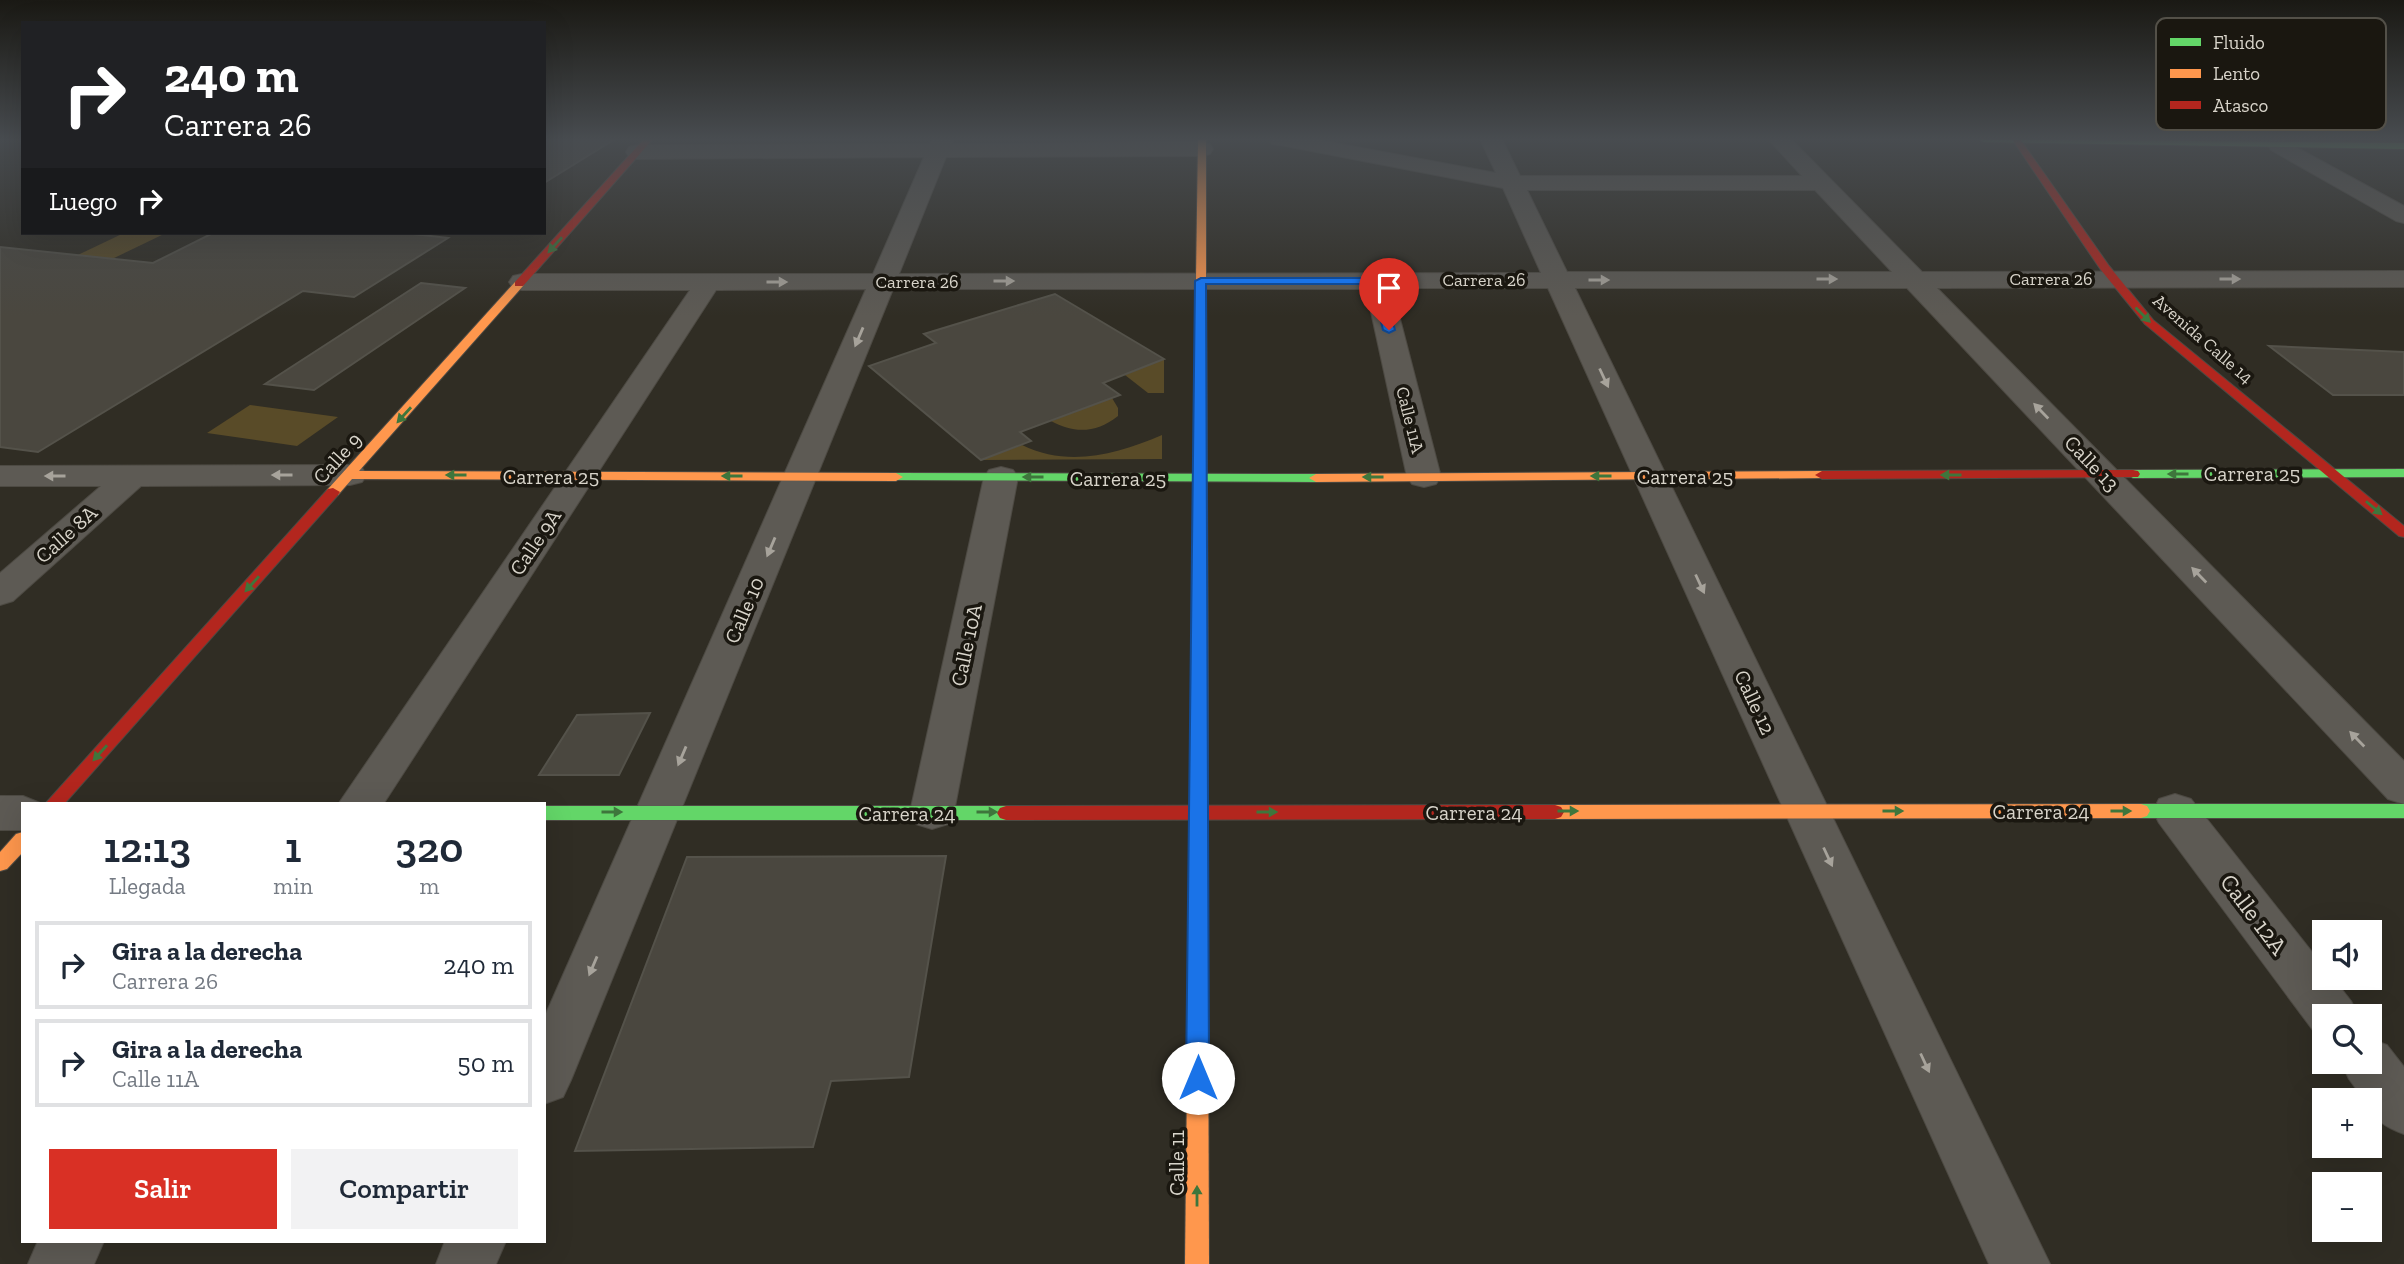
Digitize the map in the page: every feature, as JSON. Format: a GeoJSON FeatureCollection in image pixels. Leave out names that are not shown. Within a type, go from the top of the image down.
{"type":"FeatureCollection","features":[{"type":"Feature","properties":{"kind":"street","name":"Calle 9"},"geometry":{"type":"LineString","coordinates":[[56,802],[597,198]]}},
{"type":"Feature","properties":{"kind":"street","name":"Calle 10"},"geometry":{"type":"LineString","coordinates":[[546,1075],[919,198]]}},
{"type":"Feature","properties":{"kind":"street","name":"Calle 11"},"geometry":{"type":"LineString","coordinates":[[1197,1264],[1202,198]]}},
{"type":"Feature","properties":{"kind":"street","name":"Calle 12"},"geometry":{"type":"LineString","coordinates":[[1519,198],[2020,1264]]}},
{"type":"Feature","properties":{"kind":"street","name":"Calle 13"},"geometry":{"type":"LineString","coordinates":[[1836,198],[2404,788]]}},
{"type":"Feature","properties":{"kind":"street","name":"Avenida Calle 14"},"geometry":{"type":"LineString","coordinates":[[2066,198],[2135,278],[2150,321],[2404,533]]}},
{"type":"Feature","properties":{"kind":"street"},"geometry":{"type":"LineString","coordinates":[[2372,198],[2404,216]]}},
{"type":"Feature","properties":{"kind":"street","name":"Carrera 26"},"geometry":{"type":"LineString","coordinates":[[522,282],[2404,279]]}},
{"type":"Feature","properties":{"kind":"street","name":"Calle 11A"},"geometry":{"type":"LineString","coordinates":[[1377,281],[1424,477]]}},
{"type":"Feature","properties":{"kind":"street","name":"Calle 9A"},"geometry":{"type":"LineString","coordinates":[[362,802],[708,282]]}},
{"type":"Feature","properties":{"kind":"street"},"geometry":{"type":"LineString","coordinates":[[2348,456],[2386,487]]}},
{"type":"Feature","properties":{"kind":"street","name":"Carrera 25"},"geometry":{"type":"LineString","coordinates":[[0,476],[1199,478],[2404,473]]}},
{"type":"Feature","properties":{"kind":"street","name":"Calle 8A"},"geometry":{"type":"LineString","coordinates":[[0,593],[132,476]]}},
{"type":"Feature","properties":{"kind":"street","name":"Calle 10A"},"geometry":{"type":"LineString","coordinates":[[932,812],[1001,477]]}},
{"type":"Feature","properties":{"kind":"street","name":"Calle 12A"},"geometry":{"type":"LineString","coordinates":[[2175,811],[2323,1004]]}},
{"type":"Feature","properties":{"kind":"street","name":"Carrera 24"},"geometry":{"type":"LineString","coordinates":[[546,813],[2404,811]]}},
{"type":"Feature","properties":{"kind":"street"},"geometry":{"type":"LineString","coordinates":[[0,813],[21,813]]}},
{"type":"Feature","properties":{"kind":"street"},"geometry":{"type":"LineString","coordinates":[[0,864],[21,841]]}},
{"type":"Feature","properties":{"kind":"street"},"geometry":{"type":"LineString","coordinates":[[2377,1074],[2404,1109]]}},
{"type":"Feature","properties":{"kind":"street"},"geometry":{"type":"LineString","coordinates":[[58,1264],[73,1243]]}},
{"type":"Feature","properties":{"kind":"street"},"geometry":{"type":"LineString","coordinates":[[466,1264],[475,1243]]}},
{"type":"Feature","properties":{"kind":"shaded area"},"geometry":{"type":"Polygon","coordinates":[[[120,235],[162,235],[0,313],[0,292],[120,235]]]}},
{"type":"Feature","properties":{"kind":"shaded area"},"geometry":{"type":"Polygon","coordinates":[[[1164,359],[1164,393],[1148,393],[1125,375],[1164,359]]]}},
{"type":"Feature","properties":{"kind":"shaded area"},"geometry":{"type":"Polygon","coordinates":[[[1112,398],[1118,408],[1118,416],[1102,426],[1077,430],[1051,421],[1112,398]]]}},
{"type":"Feature","properties":{"kind":"shaded area"},"geometry":{"type":"Polygon","coordinates":[[[250,405],[338,417],[297,446],[207,433],[250,405]]]}},
{"type":"Feature","properties":{"kind":"shaded area"},"geometry":{"type":"Polygon","coordinates":[[[1162,435],[1162,459],[981,460],[1022,445],[1057,456],[1093,456],[1128,448],[1162,435]]]}},
{"type":"Feature","properties":{"kind":"building"},"geometry":{"type":"Polygon","coordinates":[[[209,235],[422,235],[448,238],[354,297],[303,291],[38,452],[0,447],[0,247],[153,263],[209,235]]]}},
{"type":"Feature","properties":{"kind":"building"},"geometry":{"type":"Polygon","coordinates":[[[421,283],[465,288],[314,390],[265,384],[421,283]]]}},
{"type":"Feature","properties":{"kind":"building"},"geometry":{"type":"Polygon","coordinates":[[[1055,294],[1164,359],[1103,383],[1120,395],[1020,432],[1031,441],[981,460],[869,366],[936,343],[924,334],[1055,294]]]}},
{"type":"Feature","properties":{"kind":"building"},"geometry":{"type":"Polygon","coordinates":[[[2269,346],[2404,352],[2404,395],[2333,395],[2269,346]]]}},
{"type":"Feature","properties":{"kind":"building"},"geometry":{"type":"Polygon","coordinates":[[[650,713],[619,775],[539,775],[577,715],[650,713]]]}},
{"type":"Feature","properties":{"kind":"building"},"geometry":{"type":"Polygon","coordinates":[[[946,856],[909,1077],[831,1081],[813,1147],[575,1151],[687,857],[946,856]]]}},
{"type":"Feature","properties":{"kind":"traffic: fast"},"geometry":{"type":"LineString","coordinates":[[2133,474],[2404,473]]}},
{"type":"Feature","properties":{"kind":"traffic: fast"},"geometry":{"type":"LineString","coordinates":[[896,477],[1316,478]]}},
{"type":"Feature","properties":{"kind":"traffic: fast"},"geometry":{"type":"LineString","coordinates":[[1198,990],[1200,689]]}},
{"type":"Feature","properties":{"kind":"traffic: fast"},"geometry":{"type":"LineString","coordinates":[[2141,811],[2404,811]]}},
{"type":"Feature","properties":{"kind":"traffic: fast"},"geometry":{"type":"LineString","coordinates":[[546,813],[1006,813]]}},
{"type":"Feature","properties":{"kind":"traffic: slow"},"geometry":{"type":"LineString","coordinates":[[1201,280],[1202,198]]}},
{"type":"Feature","properties":{"kind":"traffic: slow"},"geometry":{"type":"LineString","coordinates":[[333,492],[519,284]]}},
{"type":"Feature","properties":{"kind":"traffic: slow"},"geometry":{"type":"LineString","coordinates":[[350,475],[896,477]]}},
{"type":"Feature","properties":{"kind":"traffic: slow"},"geometry":{"type":"LineString","coordinates":[[1316,478],[1822,475]]}},
{"type":"Feature","properties":{"kind":"traffic: slow"},"geometry":{"type":"LineString","coordinates":[[1555,812],[2141,811]]}},
{"type":"Feature","properties":{"kind":"traffic: slow"},"geometry":{"type":"LineString","coordinates":[[0,864],[21,841]]}},
{"type":"Feature","properties":{"kind":"traffic: slow"},"geometry":{"type":"LineString","coordinates":[[1197,1264],[1198,990]]}},
{"type":"Feature","properties":{"kind":"traffic: jam"},"geometry":{"type":"LineString","coordinates":[[519,284],[596,198]]}},
{"type":"Feature","properties":{"kind":"traffic: jam"},"geometry":{"type":"LineString","coordinates":[[2057,198],[2105,268],[2149,322],[2404,533]]}},
{"type":"Feature","properties":{"kind":"traffic: jam"},"geometry":{"type":"LineString","coordinates":[[1200,689],[1201,280]]}},
{"type":"Feature","properties":{"kind":"traffic: jam"},"geometry":{"type":"LineString","coordinates":[[1822,475],[2133,474]]}},
{"type":"Feature","properties":{"kind":"traffic: jam"},"geometry":{"type":"LineString","coordinates":[[56,802],[333,492]]}},
{"type":"Feature","properties":{"kind":"traffic: jam"},"geometry":{"type":"LineString","coordinates":[[1006,813],[1555,812]]}},
{"type":"Feature","properties":{"kind":"route"},"geometry":{"type":"LineString","coordinates":[[1198,1078],[1201,281],[1377,281],[1389,330]]}}]}
